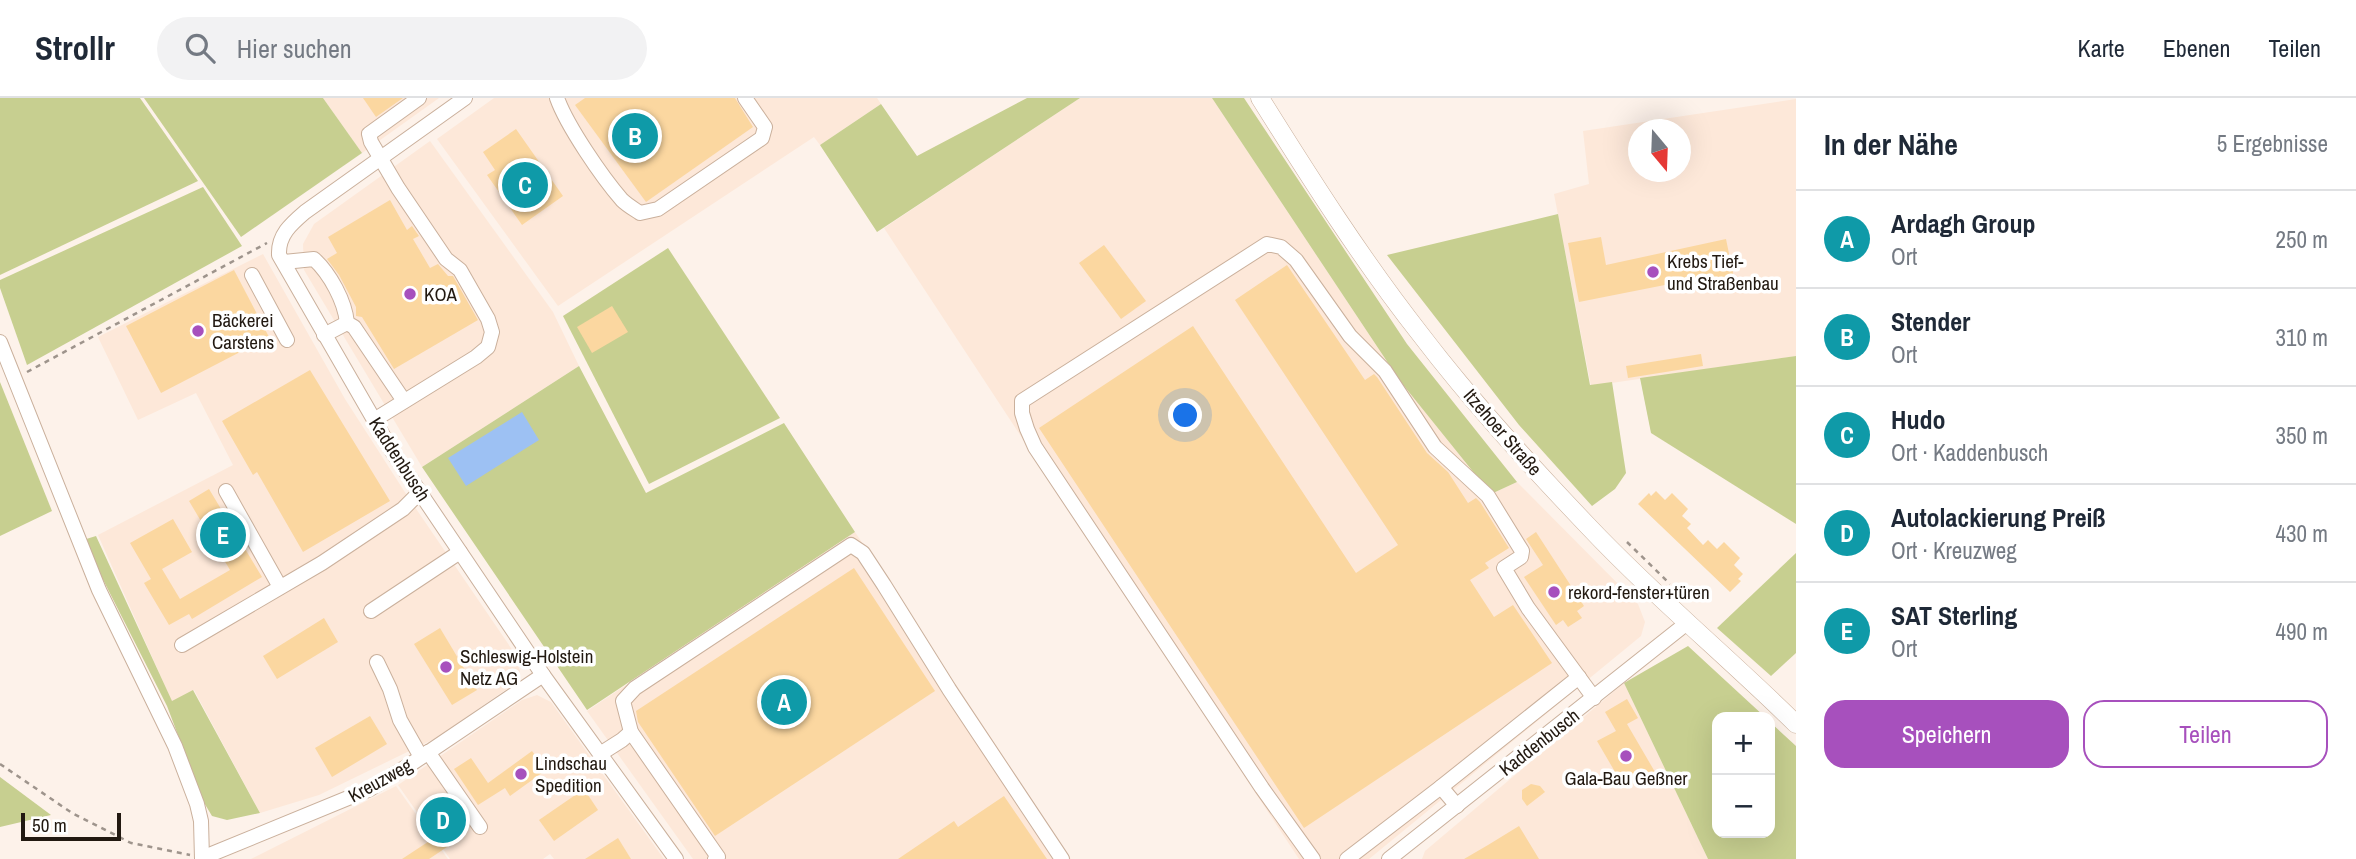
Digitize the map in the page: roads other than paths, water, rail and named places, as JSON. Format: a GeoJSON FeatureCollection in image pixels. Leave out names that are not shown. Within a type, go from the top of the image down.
{"type":"FeatureCollection","features":[{"type":"Feature","properties":{"kind":"main road","name":"Itzehoer Straße"},"geometry":{"type":"LineString","coordinates":[[1259,98],[1352,238],[1429,345],[1496,426],[1580,517],[1687,623],[1754,682],[1796,724]]}},
{"type":"Feature","properties":{"kind":"street"},"geometry":{"type":"LineString","coordinates":[[374,420],[476,357],[488,347],[492,332],[488,319],[460,270],[446,258],[380,158],[369,134],[419,98]]}},
{"type":"Feature","properties":{"kind":"street"},"geometry":{"type":"LineString","coordinates":[[380,158],[465,98]]}},
{"type":"Feature","properties":{"kind":"street"},"geometry":{"type":"LineString","coordinates":[[557,98],[580,141],[624,202],[640,213],[658,209],[762,138],[765,127],[745,98]]}},
{"type":"Feature","properties":{"kind":"street","name":"Kaddenbusch"},"geometry":{"type":"LineString","coordinates":[[380,158],[305,212],[283,235],[279,244],[279,255],[374,420],[420,492],[543,675],[676,859]]}},
{"type":"Feature","properties":{"kind":"street"},"geometry":{"type":"LineString","coordinates":[[1313,859],[1262,788],[1035,447],[1022,414],[1022,401],[1267,244],[1281,247],[1296,260],[1350,336],[1385,371],[1435,447],[1488,496],[1522,551],[1521,557],[1504,568],[1528,608],[1594,698]]}},
{"type":"Feature","properties":{"kind":"street"},"geometry":{"type":"LineString","coordinates":[[284,262],[314,259],[346,307],[347,323]]}},
{"type":"Feature","properties":{"kind":"street"},"geometry":{"type":"LineString","coordinates":[[252,275],[286,340]]}},
{"type":"Feature","properties":{"kind":"street"},"geometry":{"type":"LineString","coordinates":[[347,323],[354,327],[404,401]]}},
{"type":"Feature","properties":{"kind":"street"},"geometry":{"type":"LineString","coordinates":[[324,335],[347,323]]}},
{"type":"Feature","properties":{"kind":"street"},"geometry":{"type":"LineString","coordinates":[[0,342],[99,590],[180,757],[200,812],[202,858]]}},
{"type":"Feature","properties":{"kind":"street"},"geometry":{"type":"LineString","coordinates":[[226,491],[280,587]]}},
{"type":"Feature","properties":{"kind":"street"},"geometry":{"type":"LineString","coordinates":[[182,645],[322,563],[391,517],[420,492]]}},
{"type":"Feature","properties":{"kind":"street"},"geometry":{"type":"LineString","coordinates":[[715,859],[718,857],[631,732],[623,701],[635,688],[851,545],[863,553],[1062,859]]}},
{"type":"Feature","properties":{"kind":"street"},"geometry":{"type":"LineString","coordinates":[[371,611],[460,552]]}},
{"type":"Feature","properties":{"kind":"street","name":"Kaddenbusch"},"geometry":{"type":"LineString","coordinates":[[1399,856],[1457,806],[1687,623]]}},
{"type":"Feature","properties":{"kind":"street"},"geometry":{"type":"LineString","coordinates":[[377,662],[390,689],[400,720],[480,827]]}},
{"type":"Feature","properties":{"kind":"street","name":"Kreuzweg"},"geometry":{"type":"LineString","coordinates":[[202,858],[370,789],[543,675]]}},
{"type":"Feature","properties":{"kind":"street"},"geometry":{"type":"LineString","coordinates":[[1348,859],[1579,677]]}},
{"type":"Feature","properties":{"kind":"street"},"geometry":{"type":"LineString","coordinates":[[600,754],[631,732]]}},
{"type":"Feature","properties":{"kind":"street"},"geometry":{"type":"LineString","coordinates":[[1441,787],[1457,806]]}},
{"type":"Feature","properties":{"kind":"water"},"geometry":{"type":"Polygon","coordinates":[[[522,412],[539,440],[466,486],[448,458],[522,412]]]}},
{"type":"Feature","properties":{"kind":"place","name":"Stender"},"geometry":{"type":"Point","coordinates":[635,136]}},
{"type":"Feature","properties":{"kind":"place","name":"Hudo"},"geometry":{"type":"Point","coordinates":[525,185]}},
{"type":"Feature","properties":{"kind":"place","name":"Krebs Tief- und Straßenbau"},"geometry":{"type":"Point","coordinates":[1653,272]}},
{"type":"Feature","properties":{"kind":"place","name":"KOA"},"geometry":{"type":"Point","coordinates":[410,294]}},
{"type":"Feature","properties":{"kind":"place","name":"Bäckerei Carstens"},"geometry":{"type":"Point","coordinates":[198,331]}},
{"type":"Feature","properties":{"kind":"place","name":"SAT Sterling"},"geometry":{"type":"Point","coordinates":[223,535]}},
{"type":"Feature","properties":{"kind":"place","name":"rekord-fenster+türen"},"geometry":{"type":"Point","coordinates":[1554,592]}},
{"type":"Feature","properties":{"kind":"place","name":"Schleswig-Holstein Netz AG"},"geometry":{"type":"Point","coordinates":[446,667]}},
{"type":"Feature","properties":{"kind":"place","name":"Ardagh Group"},"geometry":{"type":"Point","coordinates":[784,702]}},
{"type":"Feature","properties":{"kind":"place","name":"Gala-Bau Geßner"},"geometry":{"type":"Point","coordinates":[1626,756]}},
{"type":"Feature","properties":{"kind":"place","name":"Lindschau Spedition"},"geometry":{"type":"Point","coordinates":[521,774]}},
{"type":"Feature","properties":{"kind":"place","name":"Autolackierung Preiß"},"geometry":{"type":"Point","coordinates":[443,820]}}]}
